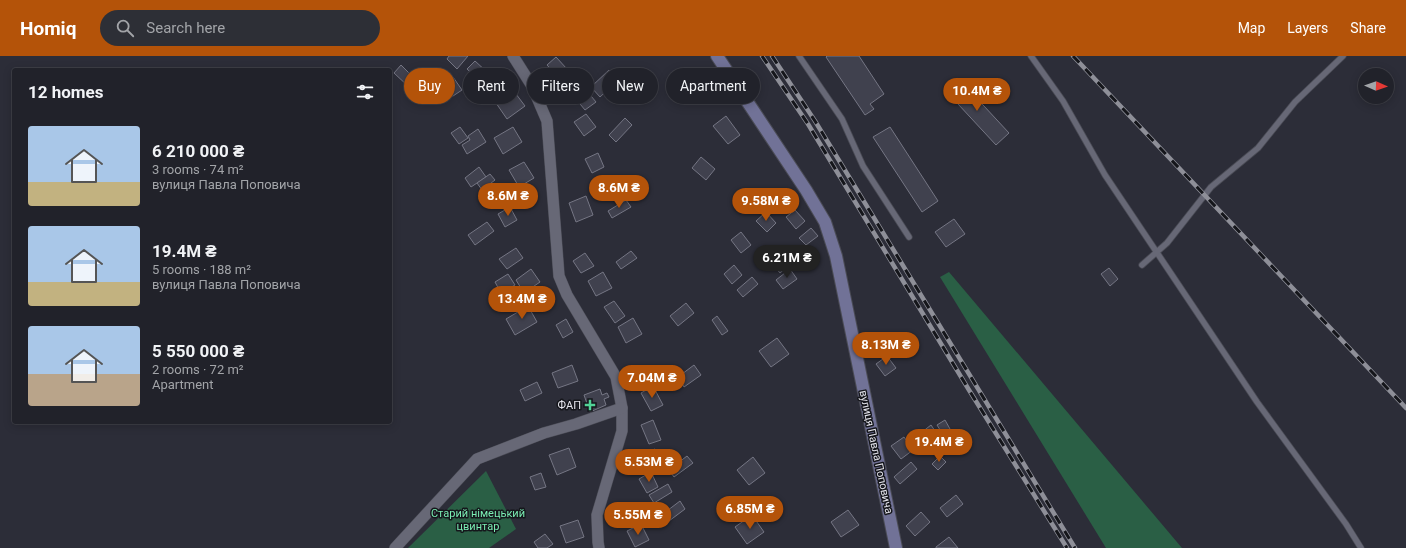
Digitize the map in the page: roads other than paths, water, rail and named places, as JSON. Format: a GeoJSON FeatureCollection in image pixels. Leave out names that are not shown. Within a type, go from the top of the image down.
{"type":"FeatureCollection","features":[{"type":"Feature","properties":{"kind":"street"},"geometry":{"type":"LineString","coordinates":[[513,56],[532,86],[547,121],[559,276],[567,295],[616,377],[622,408],[622,431],[597,515],[599,548]]}},
{"type":"Feature","properties":{"kind":"street","name":"вулиця Павла Поповича"},"geometry":{"type":"LineString","coordinates":[[717,56],[806,190],[825,222],[836,256],[896,548]]}},
{"type":"Feature","properties":{"kind":"street"},"geometry":{"type":"LineString","coordinates":[[396,547],[477,459],[544,433],[622,408]]}},
{"type":"Feature","properties":{"kind":"lane"},"geometry":{"type":"LineString","coordinates":[[800,56],[842,119],[863,166],[909,237]]}},
{"type":"Feature","properties":{"kind":"lane"},"geometry":{"type":"LineString","coordinates":[[1031,56],[1063,101],[1105,175],[1257,402],[1346,524],[1361,548]]}},
{"type":"Feature","properties":{"kind":"lane"},"geometry":{"type":"LineString","coordinates":[[1142,265],[1167,243],[1211,187],[1258,148],[1295,102],[1343,56]]}},
{"type":"Feature","properties":{"kind":"railway"},"geometry":{"type":"LineString","coordinates":[[762,56],[808,124],[969,390],[1067,548]]}},
{"type":"Feature","properties":{"kind":"railway"},"geometry":{"type":"LineString","coordinates":[[772,56],[815,121],[1075,548]]}},
{"type":"Feature","properties":{"kind":"railway"},"geometry":{"type":"LineString","coordinates":[[1073,56],[1406,408]]}},
{"type":"Feature","properties":{"kind":"place","name":"ФАП"},"geometry":{"type":"Point","coordinates":[590,405]}},
{"type":"Feature","properties":{"kind":"park label","name":"Старий німецький цвинтар"},"geometry":{"type":"Point","coordinates":[478,519]}}]}
